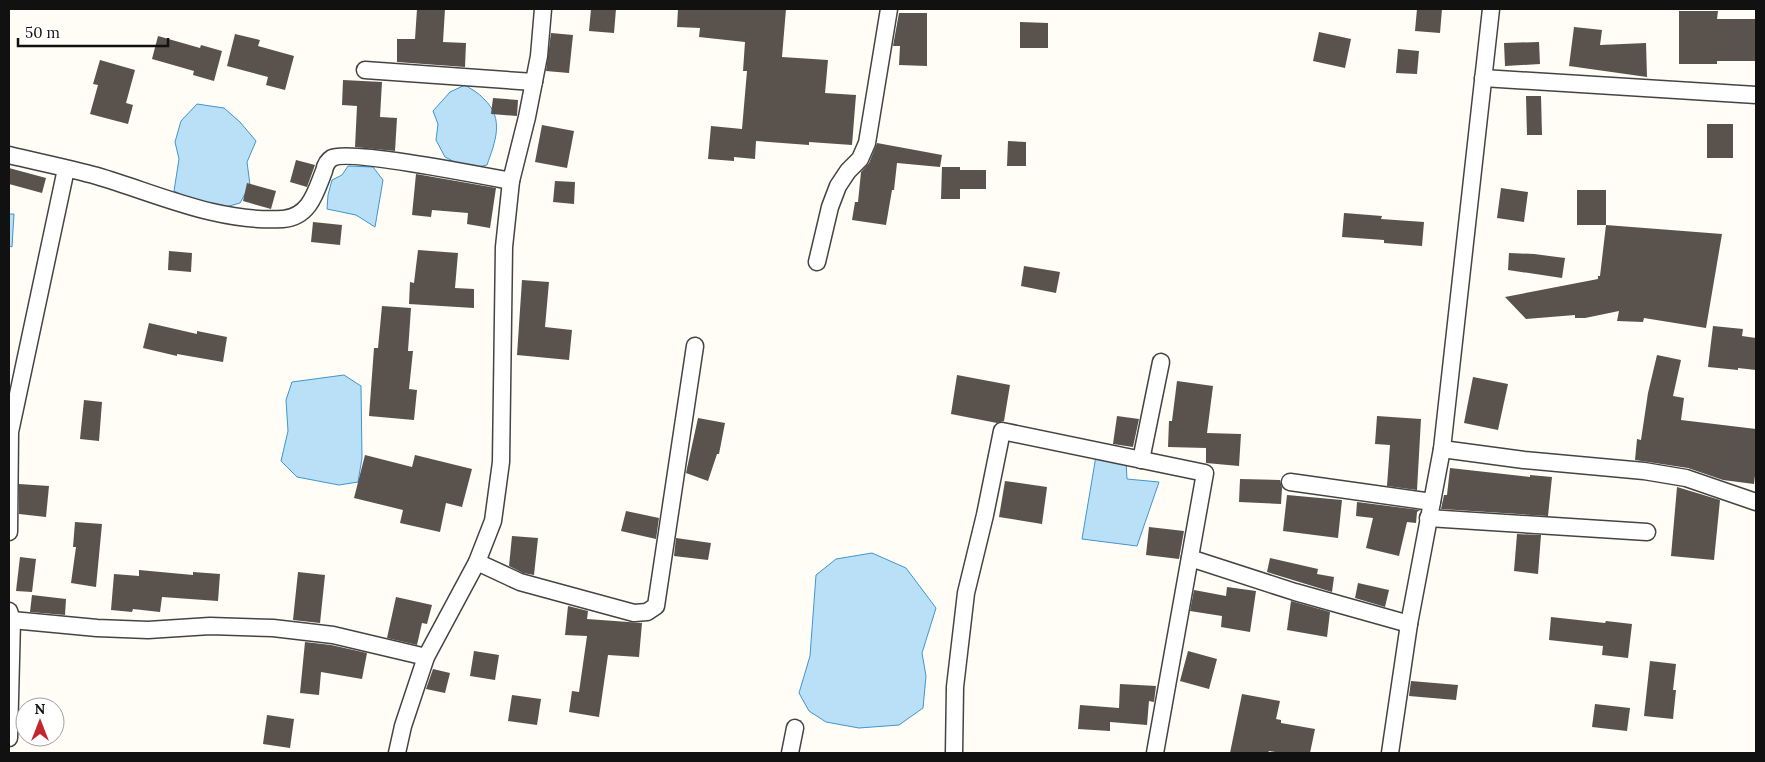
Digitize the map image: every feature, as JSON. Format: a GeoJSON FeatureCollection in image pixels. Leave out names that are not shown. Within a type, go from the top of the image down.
{"type":"FeatureCollection","features":[{"type":"Feature","properties":{"kind":"street"},"geometry":{"type":"LineString","coordinates":[[396,753],[426,657],[477,562],[493,521],[501,462],[504,247],[511,181],[534,82],[542,9]]}},
{"type":"Feature","properties":{"kind":"street"},"geometry":{"type":"LineString","coordinates":[[817,262],[830,207],[838,186],[848,171],[860,159],[867,143],[889,9]]}},
{"type":"Feature","properties":{"kind":"street"},"geometry":{"type":"LineString","coordinates":[[1390,753],[1409,624],[1442,449],[1491,9]]}},
{"type":"Feature","properties":{"kind":"street"},"geometry":{"type":"LineString","coordinates":[[366,70],[534,82]]}},
{"type":"Feature","properties":{"kind":"street"},"geometry":{"type":"LineString","coordinates":[[1483,78],[1756,95]]}},
{"type":"Feature","properties":{"kind":"street"},"geometry":{"type":"LineString","coordinates":[[9,155],[97,176],[168,200],[231,216],[285,219],[300,214],[312,202],[327,162],[333,157],[411,163],[511,181]]}},
{"type":"Feature","properties":{"kind":"street"},"geometry":{"type":"LineString","coordinates":[[9,532],[9,431],[66,169]]}},
{"type":"Feature","properties":{"kind":"street"},"geometry":{"type":"LineString","coordinates":[[477,562],[520,582],[634,613],[648,612],[656,606],[696,346]]}},
{"type":"Feature","properties":{"kind":"street"},"geometry":{"type":"LineString","coordinates":[[1141,460],[1161,362]]}},
{"type":"Feature","properties":{"kind":"street"},"geometry":{"type":"LineString","coordinates":[[954,753],[955,687],[966,593],[985,515],[1002,430],[1205,473],[1155,753]]}},
{"type":"Feature","properties":{"kind":"street"},"geometry":{"type":"LineString","coordinates":[[1442,449],[1686,478],[1756,502]]}},
{"type":"Feature","properties":{"kind":"street"},"geometry":{"type":"LineString","coordinates":[[1290,482],[1432,502]]}},
{"type":"Feature","properties":{"kind":"street"},"geometry":{"type":"LineString","coordinates":[[1428,518],[1647,532]]}},
{"type":"Feature","properties":{"kind":"street"},"geometry":{"type":"LineString","coordinates":[[1190,558],[1295,592],[1409,624]]}},
{"type":"Feature","properties":{"kind":"street"},"geometry":{"type":"LineString","coordinates":[[9,738],[11,615],[122,629],[148,630],[210,626],[273,628],[333,635],[426,657]]}},
{"type":"Feature","properties":{"kind":"street"},"geometry":{"type":"LineString","coordinates":[[790,753],[796,728]]}},
{"type":"Feature","properties":{"kind":"water"},"geometry":{"type":"Polygon","coordinates":[[[465,85],[480,95],[490,107],[496,123],[495,139],[487,165],[468,169],[445,157],[436,140],[438,124],[433,111],[450,92],[465,85]]]}},
{"type":"Feature","properties":{"kind":"water"},"geometry":{"type":"Polygon","coordinates":[[[197,104],[224,108],[240,122],[256,141],[247,162],[250,185],[240,203],[215,210],[174,191],[179,159],[175,142],[181,121],[197,104]]]}},
{"type":"Feature","properties":{"kind":"water"},"geometry":{"type":"Polygon","coordinates":[[[348,166],[373,167],[383,180],[375,227],[356,215],[327,209],[332,180],[342,175],[348,166]]]}},
{"type":"Feature","properties":{"kind":"water"},"geometry":{"type":"Polygon","coordinates":[[[9,214],[14,214],[12,247],[9,246],[9,214]]]}},
{"type":"Feature","properties":{"kind":"water"},"geometry":{"type":"Polygon","coordinates":[[[344,375],[361,386],[362,458],[358,482],[339,485],[297,477],[281,461],[288,431],[286,400],[292,382],[344,375]]]}},
{"type":"Feature","properties":{"kind":"water"},"geometry":{"type":"Polygon","coordinates":[[[1096,456],[1126,461],[1127,479],[1159,482],[1137,546],[1082,539],[1096,456]]]}},
{"type":"Feature","properties":{"kind":"water"},"geometry":{"type":"Polygon","coordinates":[[[872,553],[906,568],[936,608],[922,653],[926,676],[923,708],[899,725],[859,728],[826,722],[809,711],[799,693],[810,656],[816,575],[836,559],[872,553]]]}},
{"type":"Feature","properties":{"kind":"building"},"geometry":{"type":"Polygon","coordinates":[[[417,9],[445,9],[443,42],[466,43],[465,67],[397,62],[397,39],[415,39],[417,9]]]}},
{"type":"Feature","properties":{"kind":"building"},"geometry":{"type":"Polygon","coordinates":[[[591,9],[616,9],[614,33],[589,31],[591,9]]]}},
{"type":"Feature","properties":{"kind":"building"},"geometry":{"type":"Polygon","coordinates":[[[678,9],[786,9],[782,57],[828,60],[825,93],[856,95],[852,145],[809,142],[809,145],[756,141],[755,159],[734,157],[734,161],[708,159],[711,126],[742,129],[747,71],[743,71],[745,42],[699,37],[700,28],[677,27],[678,9]]]}},
{"type":"Feature","properties":{"kind":"building"},"geometry":{"type":"Polygon","coordinates":[[[1417,9],[1442,9],[1440,33],[1415,31],[1417,9]]]}},
{"type":"Feature","properties":{"kind":"building"},"geometry":{"type":"Polygon","coordinates":[[[1679,11],[1718,11],[1717,19],[1756,19],[1756,61],[1717,61],[1717,64],[1679,64],[1679,11]]]}},
{"type":"Feature","properties":{"kind":"building"},"geometry":{"type":"Polygon","coordinates":[[[899,13],[927,13],[927,66],[899,65],[900,46],[893,46],[899,13]]]}},
{"type":"Feature","properties":{"kind":"building"},"geometry":{"type":"Polygon","coordinates":[[[1020,22],[1048,23],[1048,48],[1020,48],[1020,22]]]}},
{"type":"Feature","properties":{"kind":"building"},"geometry":{"type":"Polygon","coordinates":[[[1574,27],[1602,30],[1600,45],[1646,43],[1647,77],[1569,66],[1574,27]]]}},
{"type":"Feature","properties":{"kind":"building"},"geometry":{"type":"Polygon","coordinates":[[[1319,32],[1351,39],[1345,68],[1313,61],[1319,32]]]}},
{"type":"Feature","properties":{"kind":"building"},"geometry":{"type":"Polygon","coordinates":[[[551,33],[573,35],[569,73],[546,71],[551,33]]]}},
{"type":"Feature","properties":{"kind":"building"},"geometry":{"type":"Polygon","coordinates":[[[235,34],[260,40],[258,46],[294,56],[285,90],[266,85],[268,77],[227,66],[235,34]]]}},
{"type":"Feature","properties":{"kind":"building"},"geometry":{"type":"Polygon","coordinates":[[[158,36],[200,48],[201,45],[222,51],[214,81],[193,75],[194,71],[152,59],[158,36]]]}},
{"type":"Feature","properties":{"kind":"building"},"geometry":{"type":"Polygon","coordinates":[[[1539,42],[1540,64],[1505,66],[1504,43],[1539,42]]]}},
{"type":"Feature","properties":{"kind":"building"},"geometry":{"type":"Polygon","coordinates":[[[1398,49],[1419,51],[1417,74],[1396,73],[1398,49]]]}},
{"type":"Feature","properties":{"kind":"building"},"geometry":{"type":"Polygon","coordinates":[[[100,60],[135,70],[126,103],[133,105],[128,124],[90,114],[98,85],[93,84],[100,60]]]}},
{"type":"Feature","properties":{"kind":"building"},"geometry":{"type":"Polygon","coordinates":[[[343,80],[382,82],[380,117],[397,118],[395,151],[355,147],[357,106],[342,105],[343,80]]]}},
{"type":"Feature","properties":{"kind":"building"},"geometry":{"type":"Polygon","coordinates":[[[1526,96],[1541,96],[1542,135],[1527,135],[1526,96]]]}},
{"type":"Feature","properties":{"kind":"building"},"geometry":{"type":"Polygon","coordinates":[[[493,98],[518,100],[517,116],[491,114],[493,98]]]}},
{"type":"Feature","properties":{"kind":"building"},"geometry":{"type":"Polygon","coordinates":[[[1707,124],[1733,124],[1733,158],[1707,158],[1707,124]]]}},
{"type":"Feature","properties":{"kind":"building"},"geometry":{"type":"Polygon","coordinates":[[[542,125],[574,131],[567,168],[535,162],[542,125]]]}},
{"type":"Feature","properties":{"kind":"building"},"geometry":{"type":"Polygon","coordinates":[[[1008,141],[1026,142],[1026,166],[1007,166],[1008,141]]]}},
{"type":"Feature","properties":{"kind":"building"},"geometry":{"type":"Polygon","coordinates":[[[877,143],[942,155],[940,167],[897,163],[894,190],[892,190],[886,225],[852,220],[855,202],[858,202],[861,172],[869,163],[877,143]]]}},
{"type":"Feature","properties":{"kind":"building"},"geometry":{"type":"Polygon","coordinates":[[[296,160],[315,165],[307,187],[290,182],[296,160]]]}},
{"type":"Feature","properties":{"kind":"building"},"geometry":{"type":"Polygon","coordinates":[[[942,167],[960,167],[960,170],[986,170],[986,189],[960,189],[960,199],[941,199],[942,167]]]}},
{"type":"Feature","properties":{"kind":"building"},"geometry":{"type":"Polygon","coordinates":[[[9,168],[46,178],[42,193],[9,184],[9,168]]]}},
{"type":"Feature","properties":{"kind":"building"},"geometry":{"type":"Polygon","coordinates":[[[416,174],[496,188],[490,228],[467,224],[468,213],[432,210],[431,217],[412,215],[416,174]]]}},
{"type":"Feature","properties":{"kind":"building"},"geometry":{"type":"Polygon","coordinates":[[[555,181],[575,182],[574,204],[553,202],[555,181]]]}},
{"type":"Feature","properties":{"kind":"building"},"geometry":{"type":"Polygon","coordinates":[[[247,183],[276,191],[271,209],[243,201],[247,183]]]}},
{"type":"Feature","properties":{"kind":"building"},"geometry":{"type":"Polygon","coordinates":[[[1501,188],[1528,192],[1524,222],[1497,218],[1501,188]]]}},
{"type":"Feature","properties":{"kind":"building"},"geometry":{"type":"Polygon","coordinates":[[[1577,190],[1606,190],[1606,225],[1577,225],[1577,190]]]}},
{"type":"Feature","properties":{"kind":"building"},"geometry":{"type":"Polygon","coordinates":[[[1344,213],[1382,216],[1381,219],[1424,222],[1422,246],[1384,243],[1384,240],[1342,237],[1344,213]]]}},
{"type":"Feature","properties":{"kind":"building"},"geometry":{"type":"Polygon","coordinates":[[[313,222],[342,225],[340,245],[311,242],[313,222]]]}},
{"type":"Feature","properties":{"kind":"building"},"geometry":{"type":"Polygon","coordinates":[[[1606,225],[1722,234],[1706,328],[1644,318],[1643,322],[1617,321],[1619,311],[1585,318],[1575,318],[1575,315],[1526,319],[1505,297],[1598,279],[1598,276],[1600,276],[1606,225]]]}},
{"type":"Feature","properties":{"kind":"building"},"geometry":{"type":"Polygon","coordinates":[[[418,250],[458,253],[455,288],[474,289],[474,308],[409,304],[410,282],[414,283],[418,250]]]}},
{"type":"Feature","properties":{"kind":"building"},"geometry":{"type":"Polygon","coordinates":[[[169,251],[192,253],[191,272],[168,270],[169,251]]]}},
{"type":"Feature","properties":{"kind":"building"},"geometry":{"type":"Polygon","coordinates":[[[1509,253],[1565,258],[1562,278],[1508,270],[1509,253]]]}},
{"type":"Feature","properties":{"kind":"building"},"geometry":{"type":"Polygon","coordinates":[[[1024,266],[1060,272],[1056,293],[1021,286],[1024,266]]]}},
{"type":"Feature","properties":{"kind":"building"},"geometry":{"type":"Polygon","coordinates":[[[522,280],[549,282],[545,327],[572,330],[569,360],[517,355],[522,280]]]}},
{"type":"Feature","properties":{"kind":"building"},"geometry":{"type":"Polygon","coordinates":[[[382,306],[411,308],[408,351],[413,351],[409,389],[417,390],[414,420],[369,416],[374,348],[378,348],[382,306]]]}},
{"type":"Feature","properties":{"kind":"building"},"geometry":{"type":"Polygon","coordinates":[[[149,323],[197,334],[197,331],[227,337],[223,362],[177,354],[177,356],[143,348],[149,323]]]}},
{"type":"Feature","properties":{"kind":"building"},"geometry":{"type":"Polygon","coordinates":[[[1713,326],[1743,329],[1742,336],[1756,338],[1756,370],[1708,367],[1713,326]]]}},
{"type":"Feature","properties":{"kind":"building"},"geometry":{"type":"Polygon","coordinates":[[[1657,355],[1681,360],[1673,396],[1684,398],[1681,420],[1756,429],[1754,484],[1723,480],[1688,468],[1635,460],[1637,439],[1641,440],[1648,393],[1657,355]]]}},
{"type":"Feature","properties":{"kind":"building"},"geometry":{"type":"Polygon","coordinates":[[[957,375],[1010,385],[1004,421],[997,423],[951,414],[957,375]]]}},
{"type":"Feature","properties":{"kind":"building"},"geometry":{"type":"Polygon","coordinates":[[[1473,377],[1508,384],[1498,430],[1464,423],[1473,377]]]}},
{"type":"Feature","properties":{"kind":"building"},"geometry":{"type":"Polygon","coordinates":[[[1177,381],[1213,386],[1207,433],[1241,434],[1239,466],[1206,463],[1206,448],[1168,447],[1169,421],[1172,421],[1177,381]]]}},
{"type":"Feature","properties":{"kind":"building"},"geometry":{"type":"Polygon","coordinates":[[[84,400],[102,402],[99,441],[80,439],[84,400]]]}},
{"type":"Feature","properties":{"kind":"building"},"geometry":{"type":"Polygon","coordinates":[[[1117,416],[1139,419],[1133,447],[1113,444],[1117,416]]]}},
{"type":"Feature","properties":{"kind":"building"},"geometry":{"type":"Polygon","coordinates":[[[1377,416],[1421,419],[1417,490],[1387,486],[1390,445],[1375,444],[1377,416]]]}},
{"type":"Feature","properties":{"kind":"building"},"geometry":{"type":"Polygon","coordinates":[[[698,418],[725,423],[719,454],[717,454],[708,481],[686,473],[698,418]]]}},
{"type":"Feature","properties":{"kind":"building"},"geometry":{"type":"Polygon","coordinates":[[[365,455],[412,467],[415,455],[472,469],[462,507],[446,503],[440,532],[400,523],[403,510],[354,498],[365,455]]]}},
{"type":"Feature","properties":{"kind":"building"},"geometry":{"type":"Polygon","coordinates":[[[1450,468],[1530,477],[1530,475],[1552,477],[1548,516],[1441,509],[1444,495],[1447,495],[1450,468]]]}},
{"type":"Feature","properties":{"kind":"building"},"geometry":{"type":"Polygon","coordinates":[[[1240,479],[1280,480],[1282,488],[1281,504],[1239,502],[1240,479]]]}},
{"type":"Feature","properties":{"kind":"building"},"geometry":{"type":"Polygon","coordinates":[[[1005,481],[1047,487],[1042,524],[999,517],[1005,481]]]}},
{"type":"Feature","properties":{"kind":"building"},"geometry":{"type":"Polygon","coordinates":[[[19,484],[49,486],[46,517],[19,514],[19,484]]]}},
{"type":"Feature","properties":{"kind":"building"},"geometry":{"type":"Polygon","coordinates":[[[1677,487],[1720,500],[1714,560],[1671,556],[1677,487]]]}},
{"type":"Feature","properties":{"kind":"building"},"geometry":{"type":"Polygon","coordinates":[[[1287,495],[1342,500],[1338,538],[1283,531],[1287,495]]]}},
{"type":"Feature","properties":{"kind":"building"},"geometry":{"type":"Polygon","coordinates":[[[1357,502],[1420,510],[1417,512],[1416,523],[1407,522],[1399,556],[1366,548],[1373,518],[1356,516],[1357,502]]]}},
{"type":"Feature","properties":{"kind":"building"},"geometry":{"type":"Polygon","coordinates":[[[626,511],[659,518],[656,539],[621,531],[626,511]]]}},
{"type":"Feature","properties":{"kind":"building"},"geometry":{"type":"Polygon","coordinates":[[[75,522],[102,524],[96,587],[71,583],[76,547],[73,547],[75,522]]]}},
{"type":"Feature","properties":{"kind":"building"},"geometry":{"type":"Polygon","coordinates":[[[1149,527],[1184,531],[1179,559],[1146,555],[1149,527]]]}},
{"type":"Feature","properties":{"kind":"building"},"geometry":{"type":"Polygon","coordinates":[[[1517,534],[1541,535],[1538,574],[1514,571],[1517,534]]]}},
{"type":"Feature","properties":{"kind":"building"},"geometry":{"type":"Polygon","coordinates":[[[512,536],[538,538],[534,575],[523,573],[509,566],[512,536]]]}},
{"type":"Feature","properties":{"kind":"building"},"geometry":{"type":"Polygon","coordinates":[[[676,538],[711,543],[708,560],[674,556],[676,538]]]}},
{"type":"Feature","properties":{"kind":"building"},"geometry":{"type":"Polygon","coordinates":[[[20,557],[36,559],[32,592],[16,591],[20,557]]]}},
{"type":"Feature","properties":{"kind":"building"},"geometry":{"type":"Polygon","coordinates":[[[1270,558],[1318,569],[1317,574],[1334,577],[1332,592],[1267,572],[1270,558]]]}},
{"type":"Feature","properties":{"kind":"building"},"geometry":{"type":"Polygon","coordinates":[[[139,570],[193,575],[193,572],[220,574],[218,601],[162,597],[160,612],[133,609],[132,612],[111,610],[114,574],[139,576],[139,570]]]}},
{"type":"Feature","properties":{"kind":"building"},"geometry":{"type":"Polygon","coordinates":[[[298,572],[325,575],[320,623],[293,620],[298,572]]]}},
{"type":"Feature","properties":{"kind":"building"},"geometry":{"type":"Polygon","coordinates":[[[1358,583],[1389,590],[1385,607],[1355,598],[1358,583]]]}},
{"type":"Feature","properties":{"kind":"building"},"geometry":{"type":"Polygon","coordinates":[[[1227,587],[1256,591],[1250,632],[1221,627],[1222,616],[1190,611],[1194,590],[1226,596],[1227,587]]]}},
{"type":"Feature","properties":{"kind":"building"},"geometry":{"type":"Polygon","coordinates":[[[32,595],[66,599],[65,615],[30,612],[32,595]]]}},
{"type":"Feature","properties":{"kind":"building"},"geometry":{"type":"Polygon","coordinates":[[[396,597],[432,605],[427,624],[422,623],[417,645],[387,638],[396,597]]]}},
{"type":"Feature","properties":{"kind":"building"},"geometry":{"type":"Polygon","coordinates":[[[1291,601],[1330,612],[1327,637],[1287,630],[1291,601]]]}},
{"type":"Feature","properties":{"kind":"building"},"geometry":{"type":"Polygon","coordinates":[[[568,606],[588,611],[587,619],[642,623],[639,657],[608,655],[599,717],[569,712],[572,691],[579,692],[587,636],[565,635],[568,606]]]}},
{"type":"Feature","properties":{"kind":"building"},"geometry":{"type":"Polygon","coordinates":[[[1551,617],[1632,624],[1628,658],[1602,655],[1603,646],[1549,640],[1551,617]]]}},
{"type":"Feature","properties":{"kind":"building"},"geometry":{"type":"Polygon","coordinates":[[[305,642],[331,645],[367,653],[362,679],[321,672],[319,695],[300,693],[305,642]]]}},
{"type":"Feature","properties":{"kind":"building"},"geometry":{"type":"Polygon","coordinates":[[[474,651],[499,655],[495,680],[470,676],[474,651]]]}},
{"type":"Feature","properties":{"kind":"building"},"geometry":{"type":"Polygon","coordinates":[[[1188,651],[1217,659],[1209,689],[1180,681],[1188,651]]]}},
{"type":"Feature","properties":{"kind":"building"},"geometry":{"type":"Polygon","coordinates":[[[1650,661],[1676,664],[1673,690],[1676,690],[1673,719],[1644,716],[1650,661]]]}},
{"type":"Feature","properties":{"kind":"building"},"geometry":{"type":"Polygon","coordinates":[[[433,669],[450,673],[445,693],[426,689],[433,669]]]}},
{"type":"Feature","properties":{"kind":"building"},"geometry":{"type":"Polygon","coordinates":[[[1411,681],[1458,685],[1456,700],[1409,696],[1411,681]]]}},
{"type":"Feature","properties":{"kind":"building"},"geometry":{"type":"Polygon","coordinates":[[[1120,684],[1156,686],[1154,702],[1149,701],[1147,725],[1110,722],[1110,731],[1078,729],[1080,705],[1119,708],[1120,684]]]}},
{"type":"Feature","properties":{"kind":"building"},"geometry":{"type":"Polygon","coordinates":[[[1242,694],[1280,701],[1276,719],[1281,720],[1281,723],[1315,729],[1310,753],[1269,751],[1268,753],[1230,753],[1242,694]]]}},
{"type":"Feature","properties":{"kind":"building"},"geometry":{"type":"Polygon","coordinates":[[[512,695],[541,699],[537,725],[508,721],[512,695]]]}},
{"type":"Feature","properties":{"kind":"building"},"geometry":{"type":"Polygon","coordinates":[[[1595,704],[1630,708],[1627,731],[1592,727],[1595,704]]]}},
{"type":"Feature","properties":{"kind":"building"},"geometry":{"type":"Polygon","coordinates":[[[267,715],[294,719],[290,748],[263,744],[267,715]]]}}]}
